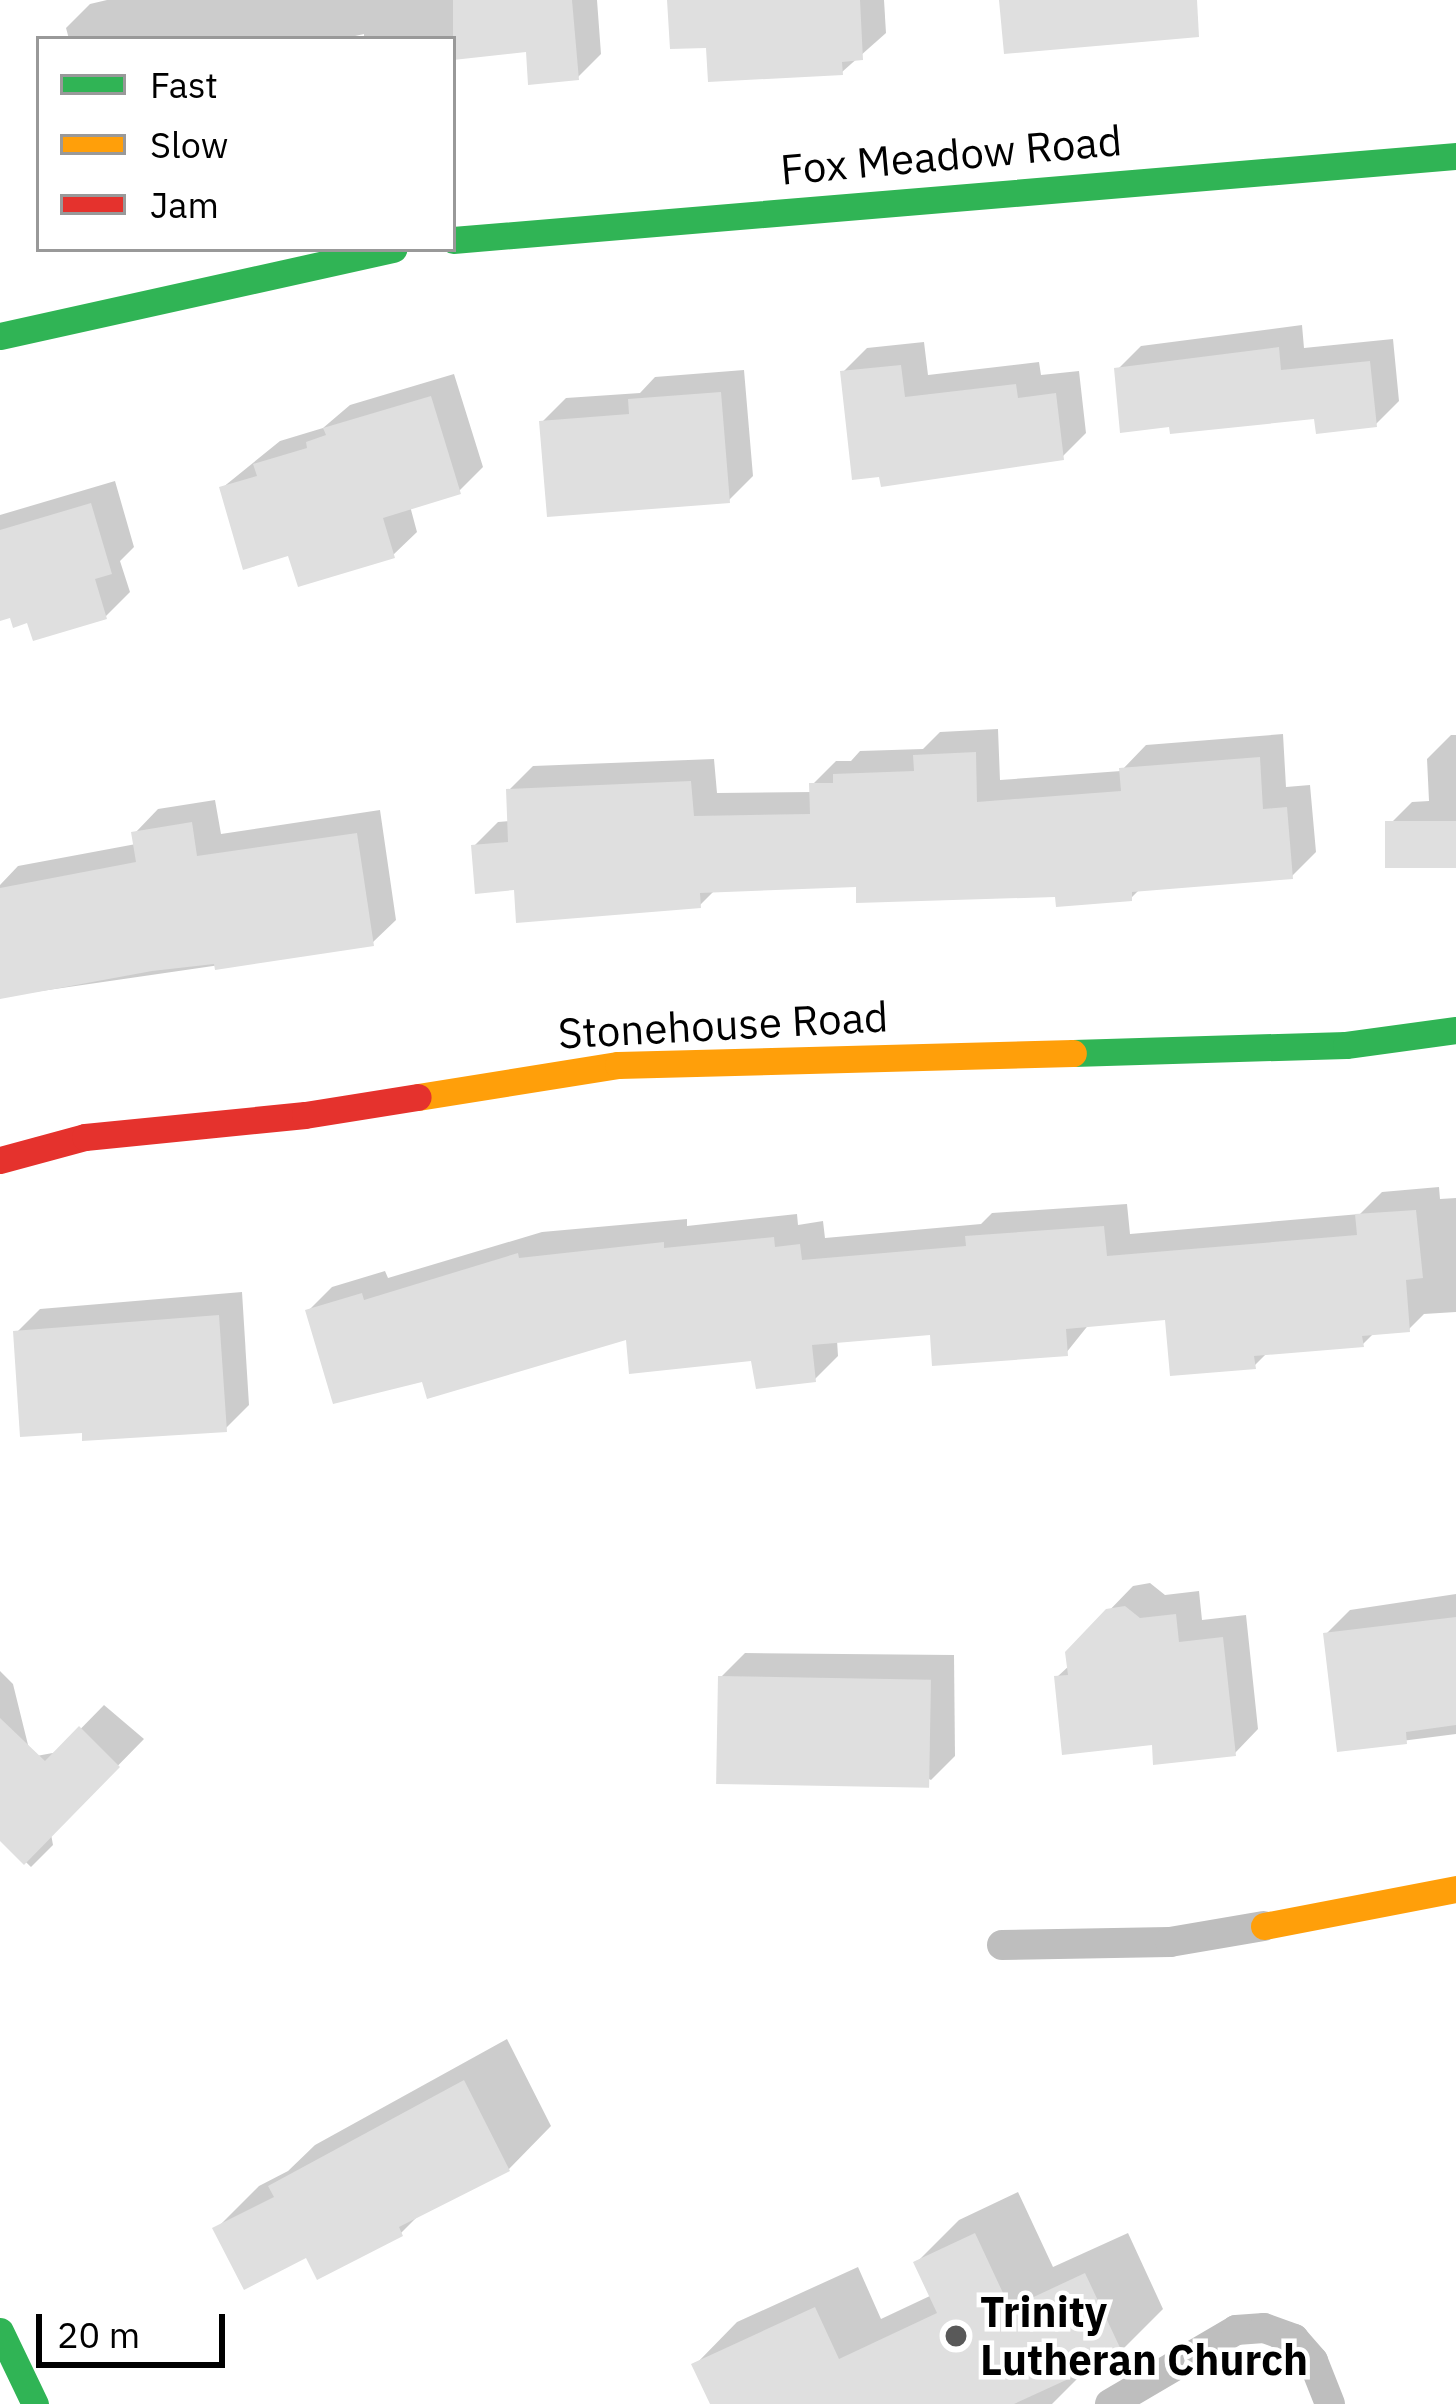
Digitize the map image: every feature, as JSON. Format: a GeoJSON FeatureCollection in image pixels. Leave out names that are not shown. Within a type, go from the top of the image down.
{"type":"FeatureCollection","features":[{"type":"Feature","properties":{"kind":"street","name":"Fox Meadow Road"},"geometry":{"type":"LineString","coordinates":[[456,240],[1456,156]]}},
{"type":"Feature","properties":{"kind":"street"},"geometry":{"type":"LineString","coordinates":[[0,336],[380,252]]}},
{"type":"Feature","properties":{"kind":"street","name":"Stonehouse Road"},"geometry":{"type":"LineString","coordinates":[[0,1160],[85,1137],[305,1115],[618,1065],[1346,1045],[1456,1030]]}},
{"type":"Feature","properties":{"kind":"street"},"geometry":{"type":"LineString","coordinates":[[1264,1926],[1456,1889]]}},
{"type":"Feature","properties":{"kind":"street"},"geometry":{"type":"LineString","coordinates":[[0,2331],[35,2404]]}},
{"type":"Feature","properties":{"kind":"lane"},"geometry":{"type":"LineString","coordinates":[[1002,1945],[1170,1942],[1264,1926]]}},
{"type":"Feature","properties":{"kind":"lane"},"geometry":{"type":"LineString","coordinates":[[1110,2404],[1236,2330],[1264,2329],[1294,2339],[1313,2361],[1330,2404]]}},
{"type":"Feature","properties":{"kind":"building"},"geometry":{"type":"Polygon","coordinates":[[[453,0],[572,0],[579,80],[528,85],[526,52],[456,60],[453,0]]]}},
{"type":"Feature","properties":{"kind":"building"},"geometry":{"type":"Polygon","coordinates":[[[667,0],[860,0],[863,60],[842,62],[843,75],[708,82],[706,48],[670,49],[667,0]]]}},
{"type":"Feature","properties":{"kind":"building"},"geometry":{"type":"Polygon","coordinates":[[[999,0],[1197,0],[1199,37],[1004,54],[999,0]]]}},
{"type":"Feature","properties":{"kind":"building"},"geometry":{"type":"Polygon","coordinates":[[[1279,347],[1281,370],[1370,361],[1377,427],[1316,434],[1314,419],[1170,434],[1169,427],[1120,433],[1114,368],[1279,347]]]}},
{"type":"Feature","properties":{"kind":"building"},"geometry":{"type":"Polygon","coordinates":[[[901,365],[905,397],[1016,384],[1018,398],[1056,393],[1064,460],[881,487],[879,477],[852,480],[840,371],[901,365]]]}},
{"type":"Feature","properties":{"kind":"building"},"geometry":{"type":"Polygon","coordinates":[[[721,392],[730,503],[547,517],[539,421],[629,414],[628,399],[721,392]]]}},
{"type":"Feature","properties":{"kind":"building"},"geometry":{"type":"Polygon","coordinates":[[[431,396],[461,494],[383,518],[395,558],[298,587],[288,556],[243,570],[219,487],[257,476],[253,464],[307,448],[306,442],[326,435],[323,428],[431,396]]]}},
{"type":"Feature","properties":{"kind":"building"},"geometry":{"type":"Polygon","coordinates":[[[91,503],[112,574],[95,579],[107,619],[33,641],[27,623],[13,628],[10,618],[0,621],[0,530],[91,503]]]}},
{"type":"Feature","properties":{"kind":"building"},"geometry":{"type":"Polygon","coordinates":[[[976,752],[977,802],[1121,791],[1119,768],[1260,757],[1263,809],[1287,807],[1293,879],[1132,892],[1132,901],[1056,907],[1055,897],[856,903],[856,887],[700,893],[701,908],[516,923],[514,890],[475,894],[471,845],[508,842],[506,789],[691,781],[694,816],[810,814],[809,783],[833,783],[833,774],[914,771],[913,755],[976,752]]]}},
{"type":"Feature","properties":{"kind":"building"},"geometry":{"type":"Polygon","coordinates":[[[1385,821],[1456,821],[1456,868],[1385,868],[1385,821]]]}},
{"type":"Feature","properties":{"kind":"building"},"geometry":{"type":"Polygon","coordinates":[[[192,822],[197,856],[357,833],[374,946],[215,970],[214,964],[152,971],[0,999],[0,888],[136,862],[131,832],[192,822]]]}},
{"type":"Feature","properties":{"kind":"building"},"geometry":{"type":"Polygon","coordinates":[[[1416,1210],[1423,1278],[1406,1280],[1410,1332],[1362,1336],[1364,1347],[1254,1356],[1256,1369],[1170,1376],[1165,1320],[1066,1329],[1068,1356],[932,1366],[930,1335],[812,1345],[816,1382],[756,1389],[751,1361],[629,1374],[626,1340],[427,1399],[422,1382],[333,1404],[305,1310],[362,1293],[364,1300],[518,1253],[519,1258],[664,1242],[664,1248],[774,1237],[775,1247],[800,1244],[802,1260],[966,1246],[965,1236],[1104,1226],[1107,1256],[1357,1235],[1355,1214],[1416,1210]]]}},
{"type":"Feature","properties":{"kind":"building"},"geometry":{"type":"Polygon","coordinates":[[[219,1315],[227,1432],[82,1441],[82,1433],[20,1437],[13,1331],[219,1315]]]}},
{"type":"Feature","properties":{"kind":"building"},"geometry":{"type":"Polygon","coordinates":[[[1125,1606],[1140,1618],[1176,1614],[1179,1642],[1223,1637],[1236,1756],[1153,1765],[1152,1745],[1062,1755],[1054,1676],[1068,1675],[1065,1652],[1106,1609],[1125,1606]]]}},
{"type":"Feature","properties":{"kind":"building"},"geometry":{"type":"Polygon","coordinates":[[[1456,1617],[1456,1725],[1406,1732],[1407,1744],[1337,1752],[1323,1633],[1456,1617]]]}},
{"type":"Feature","properties":{"kind":"building"},"geometry":{"type":"Polygon","coordinates":[[[718,1676],[931,1680],[929,1788],[716,1784],[718,1676]]]}},
{"type":"Feature","properties":{"kind":"building"},"geometry":{"type":"Polygon","coordinates":[[[0,1718],[45,1761],[79,1726],[120,1767],[24,1865],[0,1841],[0,1718]]]}},
{"type":"Feature","properties":{"kind":"building"},"geometry":{"type":"Polygon","coordinates":[[[464,2080],[510,2171],[399,2227],[403,2236],[317,2280],[306,2258],[244,2290],[212,2228],[274,2197],[268,2186],[464,2080]]]}},
{"type":"Feature","properties":{"kind":"building"},"geometry":{"type":"Polygon","coordinates":[[[975,2233],[1010,2308],[1085,2273],[1123,2354],[1014,2404],[710,2404],[691,2364],[815,2307],[839,2359],[937,2313],[913,2262],[975,2233]]]}},
{"type":"Feature","properties":{"kind":"traffic: fast"},"geometry":{"type":"LineString","coordinates":[[456,240],[1456,156]]}},
{"type":"Feature","properties":{"kind":"traffic: fast"},"geometry":{"type":"LineString","coordinates":[[0,336],[380,252]]}},
{"type":"Feature","properties":{"kind":"traffic: fast"},"geometry":{"type":"LineString","coordinates":[[1073,1053],[1346,1045],[1456,1030]]}},
{"type":"Feature","properties":{"kind":"traffic: fast"},"geometry":{"type":"LineString","coordinates":[[0,2331],[35,2404]]}},
{"type":"Feature","properties":{"kind":"traffic: slow"},"geometry":{"type":"LineString","coordinates":[[418,1097],[618,1065],[1073,1053]]}},
{"type":"Feature","properties":{"kind":"traffic: slow"},"geometry":{"type":"LineString","coordinates":[[1264,1926],[1456,1889]]}},
{"type":"Feature","properties":{"kind":"traffic: jam"},"geometry":{"type":"LineString","coordinates":[[0,1160],[85,1137],[305,1115],[418,1097]]}},
{"type":"Feature","properties":{"kind":"place","name":"Trinity Lutheran Church"},"geometry":{"type":"Point","coordinates":[956,2336]}}]}
